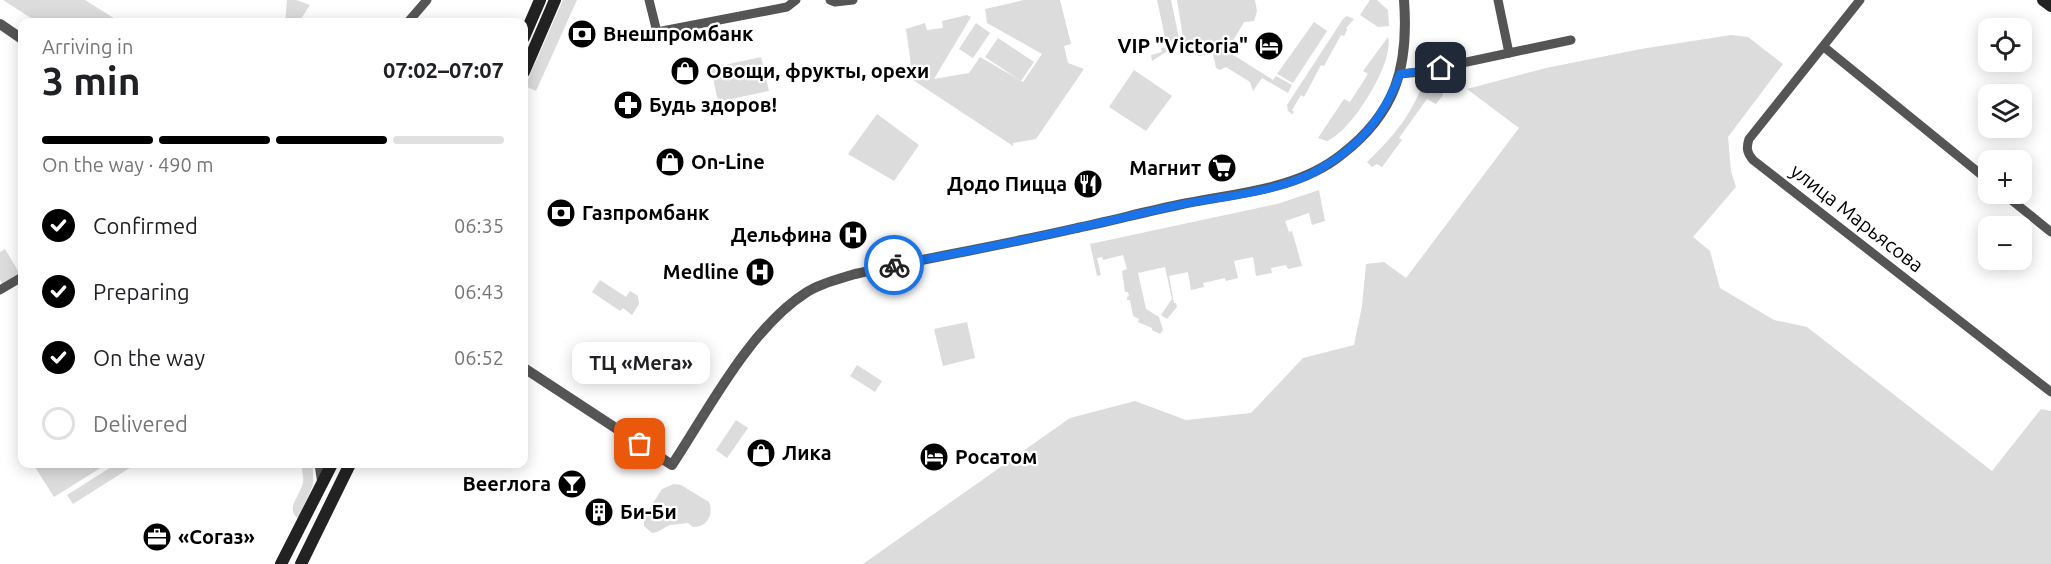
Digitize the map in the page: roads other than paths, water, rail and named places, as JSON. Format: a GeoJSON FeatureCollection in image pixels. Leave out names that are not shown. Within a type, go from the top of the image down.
{"type":"FeatureCollection","features":[{"type":"Feature","properties":{"kind":"main road"},"geometry":{"type":"LineString","coordinates":[[528,28],[540,0]]}},
{"type":"Feature","properties":{"kind":"main road"},"geometry":{"type":"LineString","coordinates":[[528,63],[555,0]]}},
{"type":"Feature","properties":{"kind":"main road"},"geometry":{"type":"LineString","coordinates":[[2043,0],[2051,6]]}},
{"type":"Feature","properties":{"kind":"main road"},"geometry":{"type":"LineString","coordinates":[[281,564],[330,468]]}},
{"type":"Feature","properties":{"kind":"main road"},"geometry":{"type":"LineString","coordinates":[[302,564],[348,468]]}},
{"type":"Feature","properties":{"kind":"street"},"geometry":{"type":"LineString","coordinates":[[411,18],[427,0]]}},
{"type":"Feature","properties":{"kind":"street"},"geometry":{"type":"LineString","coordinates":[[649,0],[657,32],[787,7],[796,0]]}},
{"type":"Feature","properties":{"kind":"street"},"geometry":{"type":"LineString","coordinates":[[830,0],[835,2],[853,0]]}},
{"type":"Feature","properties":{"kind":"street"},"geometry":{"type":"LineString","coordinates":[[528,371],[672,465],[736,366],[765,328],[808,291],[855,274],[1285,183],[1317,171],[1341,156],[1370,129],[1390,101],[1400,74],[1405,37],[1404,0]]}},
{"type":"Feature","properties":{"kind":"street"},"geometry":{"type":"LineString","coordinates":[[1498,0],[1509,53]]}},
{"type":"Feature","properties":{"kind":"street"},"geometry":{"type":"LineString","coordinates":[[1860,0],[1824,47],[1978,172]]}},
{"type":"Feature","properties":{"kind":"street"},"geometry":{"type":"LineString","coordinates":[[0,24],[18,36]]}},
{"type":"Feature","properties":{"kind":"street"},"geometry":{"type":"LineString","coordinates":[[1400,74],[1420,72],[1571,40]]}},
{"type":"Feature","properties":{"kind":"street","name":"улица Марьясова"},"geometry":{"type":"LineString","coordinates":[[1824,47],[1749,139],[1748,154],[2051,392]]}},
{"type":"Feature","properties":{"kind":"street"},"geometry":{"type":"LineString","coordinates":[[2016,204],[2051,232]]}},
{"type":"Feature","properties":{"kind":"street"},"geometry":{"type":"LineString","coordinates":[[0,290],[18,279]]}},
{"type":"Feature","properties":{"kind":"street"},"geometry":{"type":"LineString","coordinates":[[320,468],[322,484]]}},
{"type":"Feature","properties":{"kind":"place","name":"Внешпромбанк"},"geometry":{"type":"Point","coordinates":[582,34]}},
{"type":"Feature","properties":{"kind":"place","name":"VIP \"Victoria\""},"geometry":{"type":"Point","coordinates":[1269,46]}},
{"type":"Feature","properties":{"kind":"place","name":"Овощи, фрукты, орехи"},"geometry":{"type":"Point","coordinates":[685,71]}},
{"type":"Feature","properties":{"kind":"place","name":"Будь здоров!"},"geometry":{"type":"Point","coordinates":[628,105]}},
{"type":"Feature","properties":{"kind":"place","name":"On-Line"},"geometry":{"type":"Point","coordinates":[670,162]}},
{"type":"Feature","properties":{"kind":"place","name":"Магнит"},"geometry":{"type":"Point","coordinates":[1222,168]}},
{"type":"Feature","properties":{"kind":"place","name":"Додо Пицца"},"geometry":{"type":"Point","coordinates":[1088,184]}},
{"type":"Feature","properties":{"kind":"place","name":"Газпромбанк"},"geometry":{"type":"Point","coordinates":[561,213]}},
{"type":"Feature","properties":{"kind":"place","name":"Дельфина"},"geometry":{"type":"Point","coordinates":[853,235]}},
{"type":"Feature","properties":{"kind":"place","name":"Medline"},"geometry":{"type":"Point","coordinates":[760,272]}},
{"type":"Feature","properties":{"kind":"place","name":"ТЦ «Мега»"},"geometry":{"type":"Point","coordinates":[640,444]}},
{"type":"Feature","properties":{"kind":"place","name":"Лика"},"geometry":{"type":"Point","coordinates":[761,453]}},
{"type":"Feature","properties":{"kind":"place","name":"Росатом"},"geometry":{"type":"Point","coordinates":[934,457]}},
{"type":"Feature","properties":{"kind":"place","name":"Beerлога"},"geometry":{"type":"Point","coordinates":[572,484]}},
{"type":"Feature","properties":{"kind":"place","name":"Би-Би"},"geometry":{"type":"Point","coordinates":[599,512]}},
{"type":"Feature","properties":{"kind":"place","name":"«Согаз»"},"geometry":{"type":"Point","coordinates":[157,537]}}]}
